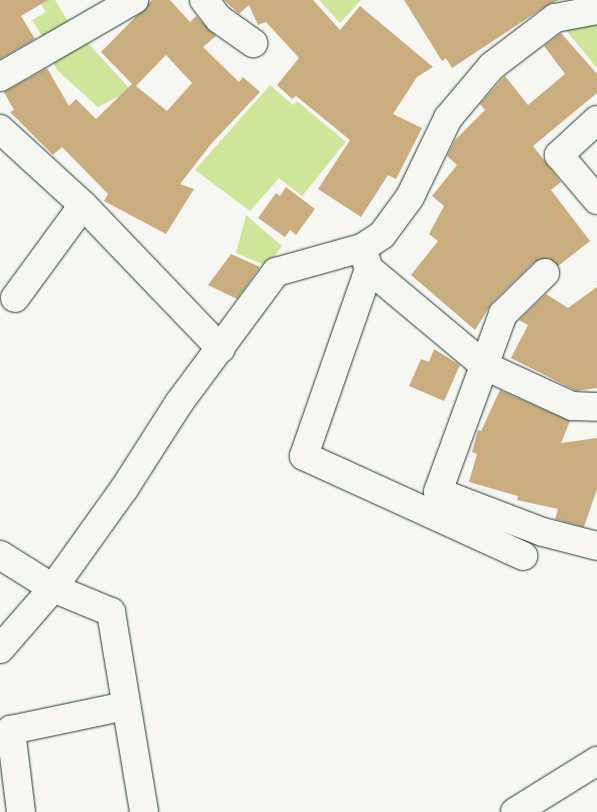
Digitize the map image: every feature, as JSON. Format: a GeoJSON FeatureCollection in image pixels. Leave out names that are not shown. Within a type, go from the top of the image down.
{"type":"FeatureCollection","features":[{"type":"Feature","properties":{"kind":"street"},"geometry":{"type":"LineString","coordinates":[[0,78],[134,0]]}},
{"type":"Feature","properties":{"kind":"street"},"geometry":{"type":"LineString","coordinates":[[204,0],[219,19],[253,43]]}},
{"type":"Feature","properties":{"kind":"street"},"geometry":{"type":"LineString","coordinates":[[523,556],[304,456],[366,259],[410,197],[448,118],[492,66],[553,9],[597,10]]}},
{"type":"Feature","properties":{"kind":"street"},"geometry":{"type":"LineString","coordinates":[[597,120],[559,154],[597,200]]}},
{"type":"Feature","properties":{"kind":"street"},"geometry":{"type":"LineString","coordinates":[[2,136],[83,205],[221,349]]}},
{"type":"Feature","properties":{"kind":"street"},"geometry":{"type":"LineString","coordinates":[[15,298],[83,205]]}},
{"type":"Feature","properties":{"kind":"street"},"geometry":{"type":"LineString","coordinates":[[0,650],[52,588],[124,489],[179,403],[221,349],[276,272],[366,259]]}},
{"type":"Feature","properties":{"kind":"street"},"geometry":{"type":"LineString","coordinates":[[366,259],[485,366],[572,406],[597,407]]}},
{"type":"Feature","properties":{"kind":"street"},"geometry":{"type":"LineString","coordinates":[[545,273],[503,314],[438,492],[543,532],[597,546]]}},
{"type":"Feature","properties":{"kind":"street"},"geometry":{"type":"LineString","coordinates":[[0,554],[52,588],[111,612],[144,812]]}},
{"type":"Feature","properties":{"kind":"street"},"geometry":{"type":"LineString","coordinates":[[21,812],[11,730],[126,706]]}},
{"type":"Feature","properties":{"kind":"street"},"geometry":{"type":"LineString","coordinates":[[515,812],[597,761]]}},
{"type":"Feature","properties":{"kind":"green space"},"geometry":{"type":"Polygon","coordinates":[[[38,0],[55,0],[69,23],[44,39],[32,20],[46,12],[38,0]]]}},
{"type":"Feature","properties":{"kind":"green space"},"geometry":{"type":"Polygon","coordinates":[[[319,0],[361,0],[340,23],[319,0]]]}},
{"type":"Feature","properties":{"kind":"green space"},"geometry":{"type":"Polygon","coordinates":[[[597,21],[597,68],[565,29],[597,21]]]}},
{"type":"Feature","properties":{"kind":"green space"},"geometry":{"type":"Polygon","coordinates":[[[85,40],[131,90],[98,107],[57,70],[52,60],[85,40]]]}},
{"type":"Feature","properties":{"kind":"green space"},"geometry":{"type":"Polygon","coordinates":[[[270,85],[293,105],[297,101],[346,142],[302,196],[279,178],[250,211],[195,170],[270,85]]]}},
{"type":"Feature","properties":{"kind":"green space"},"geometry":{"type":"Polygon","coordinates":[[[246,215],[282,246],[267,266],[236,253],[246,215]]]}},
{"type":"Feature","properties":{"kind":"building"},"geometry":{"type":"Polygon","coordinates":[[[0,0],[48,0],[21,16],[35,39],[0,59],[0,0]]]}},
{"type":"Feature","properties":{"kind":"building"},"geometry":{"type":"Polygon","coordinates":[[[152,0],[170,0],[190,22],[196,16],[216,36],[203,47],[239,82],[243,77],[260,92],[211,144],[180,184],[194,189],[166,234],[104,201],[108,194],[62,147],[53,155],[10,112],[14,110],[4,92],[47,68],[69,106],[76,99],[96,119],[132,84],[101,52],[152,0]],[[166,55],[136,86],[167,111],[192,83],[166,55]]]}},
{"type":"Feature","properties":{"kind":"building"},"geometry":{"type":"Polygon","coordinates":[[[224,0],[313,0],[340,30],[360,6],[433,67],[417,77],[393,114],[422,128],[396,179],[388,175],[361,217],[318,189],[350,140],[296,96],[292,99],[277,85],[299,58],[266,22],[258,25],[249,5],[239,14],[224,0]]]}},
{"type":"Feature","properties":{"kind":"building"},"geometry":{"type":"Polygon","coordinates":[[[404,0],[559,0],[546,6],[452,68],[446,58],[442,61],[404,0]]]}},
{"type":"Feature","properties":{"kind":"building"},"geometry":{"type":"Polygon","coordinates":[[[561,33],[597,74],[597,93],[533,146],[561,182],[551,190],[590,241],[558,266],[549,258],[534,262],[492,303],[475,330],[411,275],[438,241],[429,234],[444,206],[432,196],[457,165],[447,156],[455,140],[485,110],[480,104],[505,76],[528,105],[565,74],[544,46],[561,33]]]}},
{"type":"Feature","properties":{"kind":"building"},"geometry":{"type":"Polygon","coordinates":[[[286,187],[315,209],[296,235],[290,230],[285,237],[258,218],[276,193],[280,196],[286,187]]]}},
{"type":"Feature","properties":{"kind":"building"},"geometry":{"type":"Polygon","coordinates":[[[231,254],[260,267],[237,299],[208,285],[231,254]]]}},
{"type":"Feature","properties":{"kind":"building"},"geometry":{"type":"Polygon","coordinates":[[[597,287],[597,388],[576,391],[511,358],[528,325],[519,320],[546,294],[568,308],[597,287]]]}},
{"type":"Feature","properties":{"kind":"building"},"geometry":{"type":"Polygon","coordinates":[[[434,349],[460,365],[444,401],[409,386],[421,359],[429,362],[434,349]]]}},
{"type":"Feature","properties":{"kind":"building"},"geometry":{"type":"Polygon","coordinates":[[[500,390],[570,421],[561,443],[597,438],[597,489],[584,527],[555,519],[558,509],[517,500],[518,496],[469,482],[477,454],[472,452],[478,430],[481,431],[500,390]]]}}]}
